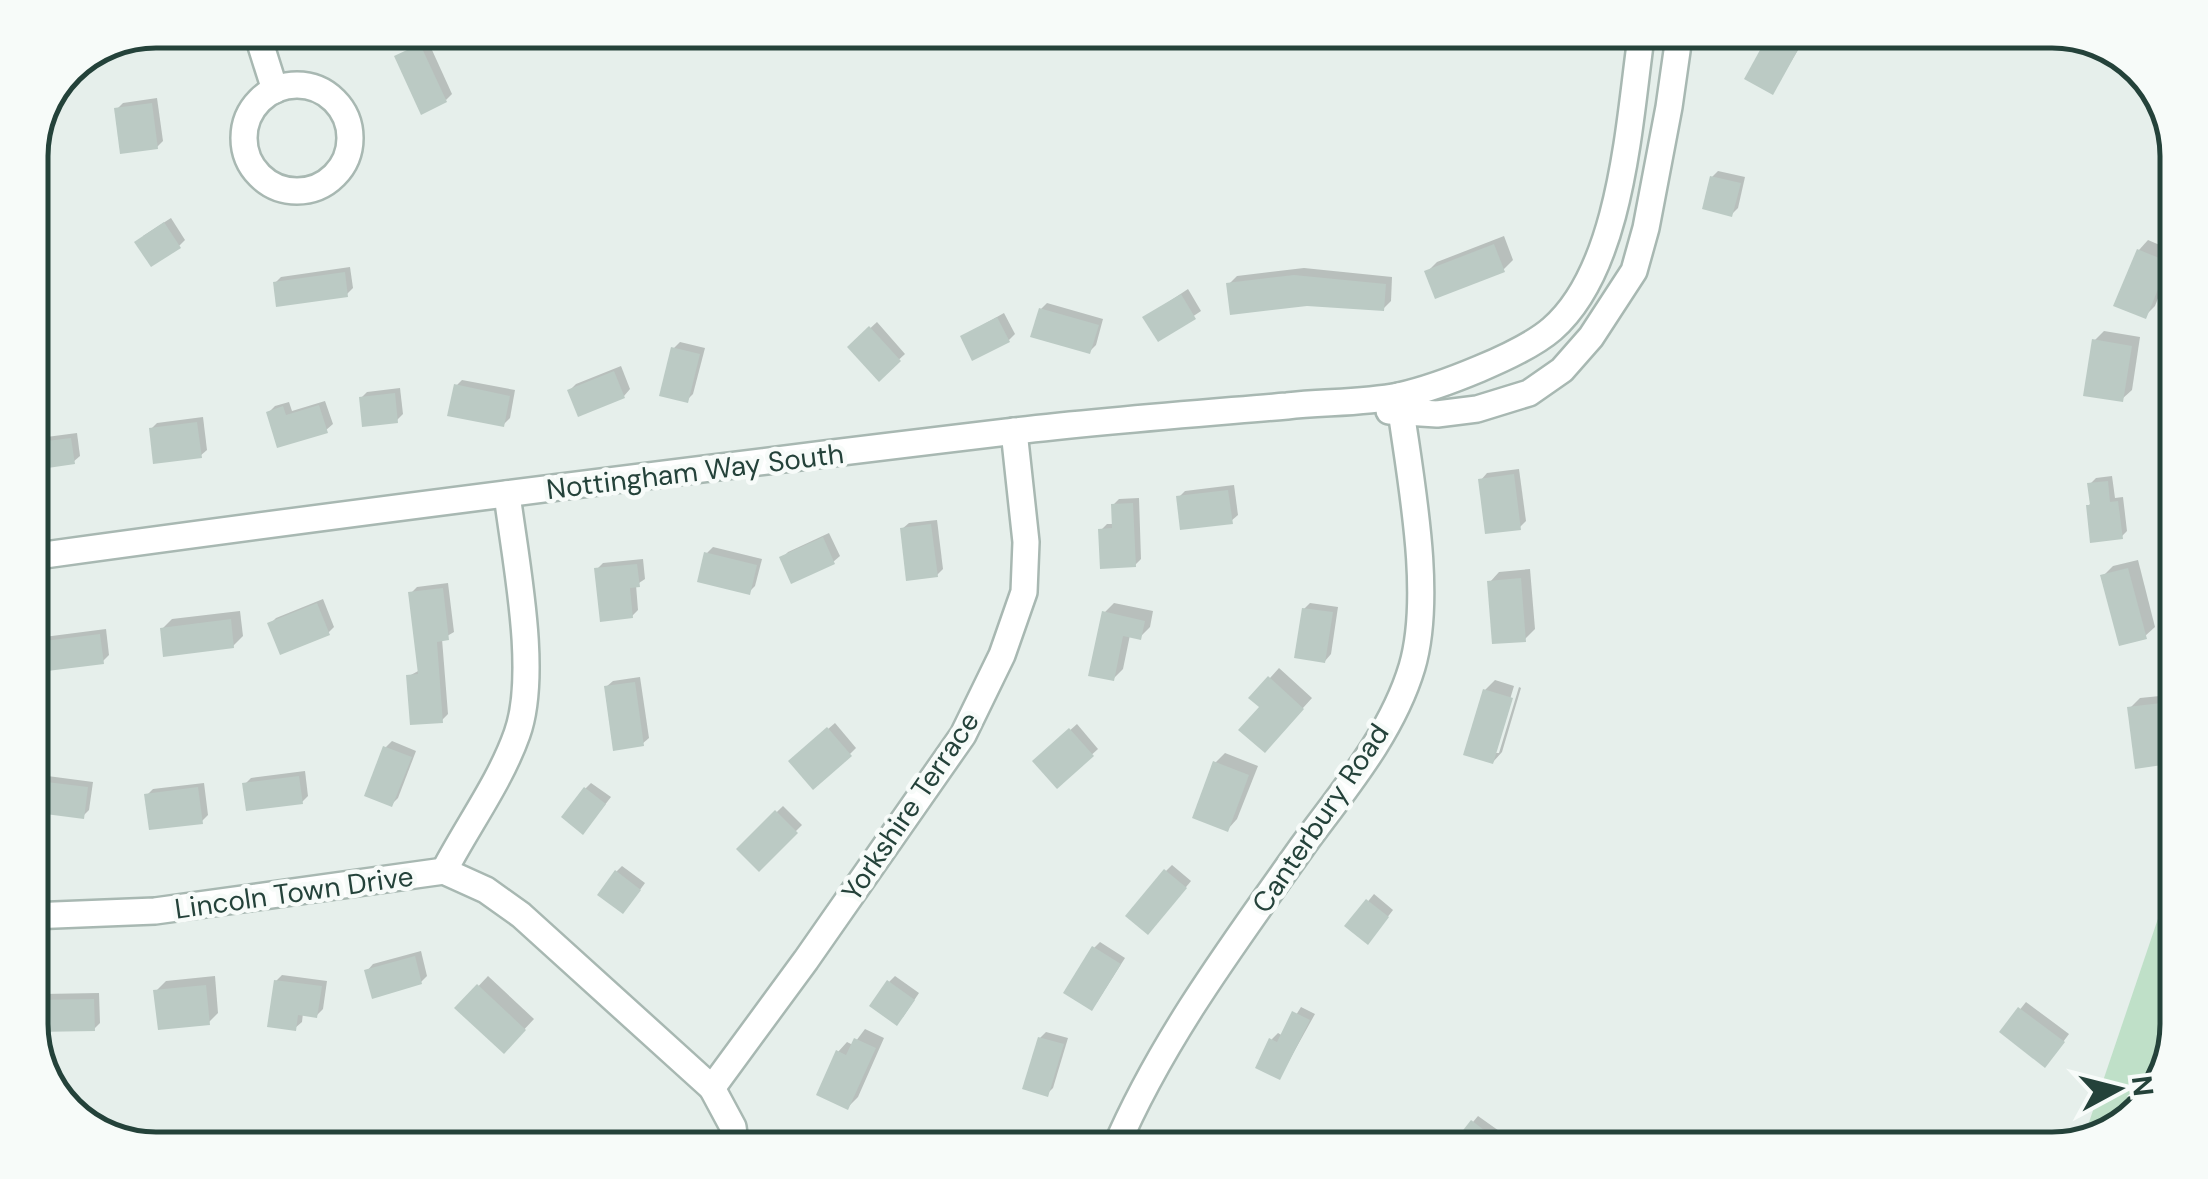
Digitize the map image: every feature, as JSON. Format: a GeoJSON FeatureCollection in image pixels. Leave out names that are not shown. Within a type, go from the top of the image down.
{"type":"FeatureCollection","features":[{"type":"Feature","properties":{"kind":"street"},"geometry":{"type":"LineString","coordinates":[[262,48],[275,90]]}},
{"type":"Feature","properties":{"kind":"street","name":"Nottingham Way South"},"geometry":{"type":"LineString","coordinates":[[1400,405],[1522,351],[1554,328],[1576,303],[1599,264],[1608,228],[1621,175],[1639,48]]}},
{"type":"Feature","properties":{"kind":"street","name":"Nottingham Way South"},"geometry":{"type":"LineString","coordinates":[[48,555],[1014,431],[1362,399],[1438,414],[1477,409],[1529,392],[1562,370],[1613,308],[1634,271],[1670,107],[1678,48]]}},
{"type":"Feature","properties":{"kind":"street"},"geometry":{"type":"LineString","coordinates":[[287,86],[312,87],[334,99],[347,121],[350,133],[346,158],[341,169],[322,185],[310,190],[284,190],[261,178],[247,156],[248,118],[255,106],[275,90],[287,86]]}},
{"type":"Feature","properties":{"kind":"street","name":"Canterbury Road"},"geometry":{"type":"LineString","coordinates":[[1122,1132],[1140,1090],[1246,926],[1375,745],[1412,666],[1419,625],[1419,576],[1400,405]]}},
{"type":"Feature","properties":{"kind":"street","name":"Yorkshire Terrace"},"geometry":{"type":"LineString","coordinates":[[712,1088],[963,735],[1002,655],[1020,606],[1026,542],[1014,431]]}},
{"type":"Feature","properties":{"kind":"street"},"geometry":{"type":"LineString","coordinates":[[444,871],[504,767],[519,729],[525,683],[523,629],[507,494]]}},
{"type":"Feature","properties":{"kind":"street","name":"Lincoln Town Drive"},"geometry":{"type":"LineString","coordinates":[[48,915],[155,911],[444,871],[486,890],[520,915],[712,1088],[734,1132]]}},
{"type":"Feature","properties":{"kind":"green space"},"geometry":{"type":"Polygon","coordinates":[[[2160,913],[2160,1023],[2155,1058],[2134,1095],[2088,1126],[2160,913]]]}},
{"type":"Feature","properties":{"kind":"building"},"geometry":{"type":"Polygon","coordinates":[[[422,48],[447,102],[421,115],[394,56],[422,48]]]}},
{"type":"Feature","properties":{"kind":"building"},"geometry":{"type":"Polygon","coordinates":[[[1761,48],[1799,48],[1773,95],[1744,79],[1761,48]]]}},
{"type":"Feature","properties":{"kind":"building"},"geometry":{"type":"Polygon","coordinates":[[[152,103],[158,149],[120,154],[114,108],[152,103]]]}},
{"type":"Feature","properties":{"kind":"building"},"geometry":{"type":"Polygon","coordinates":[[[1710,176],[1741,183],[1732,217],[1702,209],[1710,176]]]}},
{"type":"Feature","properties":{"kind":"building"},"geometry":{"type":"Polygon","coordinates":[[[164,222],[181,248],[151,267],[134,242],[164,222]]]}},
{"type":"Feature","properties":{"kind":"building"},"geometry":{"type":"Polygon","coordinates":[[[1494,244],[1505,272],[1435,299],[1424,271],[1494,244]]]}},
{"type":"Feature","properties":{"kind":"building"},"geometry":{"type":"Polygon","coordinates":[[[2137,249],[2160,258],[2160,284],[2146,319],[2113,306],[2137,249]]]}},
{"type":"Feature","properties":{"kind":"building"},"geometry":{"type":"Polygon","coordinates":[[[345,272],[348,297],[276,307],[273,282],[345,272]]]}},
{"type":"Feature","properties":{"kind":"building"},"geometry":{"type":"Polygon","coordinates":[[[1294,275],[1386,284],[1384,311],[1307,306],[1230,315],[1226,283],[1294,275]]]}},
{"type":"Feature","properties":{"kind":"building"},"geometry":{"type":"Polygon","coordinates":[[[1181,294],[1196,319],[1158,342],[1142,317],[1181,294]]]}},
{"type":"Feature","properties":{"kind":"building"},"geometry":{"type":"Polygon","coordinates":[[[1039,308],[1099,325],[1090,354],[1030,337],[1039,308]]]}},
{"type":"Feature","properties":{"kind":"building"},"geometry":{"type":"Polygon","coordinates":[[[997,317],[1010,342],[972,361],[960,336],[997,317]]]}},
{"type":"Feature","properties":{"kind":"building"},"geometry":{"type":"Polygon","coordinates":[[[869,326],[901,361],[879,382],[847,347],[869,326]]]}},
{"type":"Feature","properties":{"kind":"building"},"geometry":{"type":"Polygon","coordinates":[[[2092,339],[2132,346],[2123,402],[2083,396],[2092,339]]]}},
{"type":"Feature","properties":{"kind":"building"},"geometry":{"type":"Polygon","coordinates":[[[671,347],[700,354],[688,403],[659,396],[671,347]]]}},
{"type":"Feature","properties":{"kind":"building"},"geometry":{"type":"Polygon","coordinates":[[[614,371],[625,398],[578,417],[567,390],[614,371]]]}},
{"type":"Feature","properties":{"kind":"building"},"geometry":{"type":"Polygon","coordinates":[[[454,384],[510,396],[504,427],[447,416],[454,384]]]}},
{"type":"Feature","properties":{"kind":"building"},"geometry":{"type":"Polygon","coordinates":[[[395,393],[398,423],[362,427],[359,397],[395,393]]]}},
{"type":"Feature","properties":{"kind":"building"},"geometry":{"type":"Polygon","coordinates":[[[319,405],[328,433],[277,448],[266,412],[283,406],[286,415],[319,405]]]}},
{"type":"Feature","properties":{"kind":"building"},"geometry":{"type":"Polygon","coordinates":[[[197,422],[202,458],[153,464],[149,428],[197,422]]]}},
{"type":"Feature","properties":{"kind":"building"},"geometry":{"type":"Polygon","coordinates":[[[71,438],[75,464],[48,468],[48,441],[71,438]]]}},
{"type":"Feature","properties":{"kind":"building"},"geometry":{"type":"Polygon","coordinates":[[[1514,474],[1521,530],[1485,534],[1478,479],[1514,474]]]}},
{"type":"Feature","properties":{"kind":"building"},"geometry":{"type":"Polygon","coordinates":[[[2108,481],[2110,502],[2118,501],[2123,539],[2090,543],[2087,483],[2108,481]]]}},
{"type":"Feature","properties":{"kind":"building"},"geometry":{"type":"Polygon","coordinates":[[[1228,490],[1233,524],[1180,530],[1176,496],[1228,490]]]}},
{"type":"Feature","properties":{"kind":"building"},"geometry":{"type":"Polygon","coordinates":[[[1133,503],[1136,567],[1100,569],[1098,529],[1112,528],[1111,504],[1133,503]]]}},
{"type":"Feature","properties":{"kind":"building"},"geometry":{"type":"Polygon","coordinates":[[[931,524],[938,577],[906,581],[900,528],[931,524]]]}},
{"type":"Feature","properties":{"kind":"building"},"geometry":{"type":"Polygon","coordinates":[[[823,537],[835,564],[791,584],[779,557],[823,537]]]}},
{"type":"Feature","properties":{"kind":"building"},"geometry":{"type":"Polygon","coordinates":[[[704,552],[757,565],[750,595],[697,582],[704,552]]]}},
{"type":"Feature","properties":{"kind":"building"},"geometry":{"type":"Polygon","coordinates":[[[637,564],[640,587],[630,588],[633,618],[600,622],[594,568],[637,564]]]}},
{"type":"Feature","properties":{"kind":"building"},"geometry":{"type":"Polygon","coordinates":[[[2128,568],[2147,639],[2119,646],[2100,575],[2128,568]]]}},
{"type":"Feature","properties":{"kind":"building"},"geometry":{"type":"Polygon","coordinates":[[[1521,578],[1526,642],[1492,644],[1487,581],[1521,578]]]}},
{"type":"Feature","properties":{"kind":"building"},"geometry":{"type":"Polygon","coordinates":[[[443,588],[449,640],[437,642],[443,723],[410,725],[406,675],[418,674],[408,592],[443,588]]]}},
{"type":"Feature","properties":{"kind":"building"},"geometry":{"type":"Polygon","coordinates":[[[317,603],[330,635],[280,655],[267,623],[317,603]]]}},
{"type":"Feature","properties":{"kind":"building"},"geometry":{"type":"Polygon","coordinates":[[[1302,608],[1333,612],[1325,663],[1294,658],[1302,608]]]}},
{"type":"Feature","properties":{"kind":"building"},"geometry":{"type":"Polygon","coordinates":[[[1102,611],[1145,621],[1141,640],[1123,636],[1114,681],[1088,676],[1102,611]]]}},
{"type":"Feature","properties":{"kind":"building"},"geometry":{"type":"Polygon","coordinates":[[[231,619],[234,648],[163,657],[160,628],[231,619]]]}},
{"type":"Feature","properties":{"kind":"building"},"geometry":{"type":"Polygon","coordinates":[[[100,634],[104,664],[48,671],[48,640],[100,634]]]}},
{"type":"Feature","properties":{"kind":"building"},"geometry":{"type":"Polygon","coordinates":[[[1268,676],[1304,709],[1265,753],[1238,730],[1259,707],[1248,698],[1268,676]]]}},
{"type":"Feature","properties":{"kind":"building"},"geometry":{"type":"Polygon","coordinates":[[[635,682],[644,746],[613,751],[604,686],[635,682]]]}},
{"type":"Feature","properties":{"kind":"building"},"geometry":{"type":"Polygon","coordinates":[[[1483,689],[1513,698],[1493,764],[1463,755],[1483,689]]]}},
{"type":"Feature","properties":{"kind":"building"},"geometry":{"type":"Polygon","coordinates":[[[2160,703],[2160,765],[2135,769],[2127,707],[2160,703]]]}},
{"type":"Feature","properties":{"kind":"building"},"geometry":{"type":"Polygon","coordinates":[[[827,727],[852,756],[813,790],[788,761],[827,727]]]}},
{"type":"Feature","properties":{"kind":"building"},"geometry":{"type":"Polygon","coordinates":[[[1069,728],[1094,756],[1057,789],[1032,761],[1069,728]]]}},
{"type":"Feature","properties":{"kind":"building"},"geometry":{"type":"Polygon","coordinates":[[[383,746],[412,757],[392,807],[364,796],[383,746]]]}},
{"type":"Feature","properties":{"kind":"building"},"geometry":{"type":"Polygon","coordinates":[[[1213,761],[1249,775],[1228,832],[1192,818],[1213,761]]]}},
{"type":"Feature","properties":{"kind":"building"},"geometry":{"type":"Polygon","coordinates":[[[299,776],[303,804],[246,811],[242,783],[299,776]]]}},
{"type":"Feature","properties":{"kind":"building"},"geometry":{"type":"Polygon","coordinates":[[[48,782],[88,787],[84,819],[48,814],[48,782]]]}},
{"type":"Feature","properties":{"kind":"building"},"geometry":{"type":"Polygon","coordinates":[[[198,787],[203,824],[149,830],[144,794],[198,787]]]}},
{"type":"Feature","properties":{"kind":"building"},"geometry":{"type":"Polygon","coordinates":[[[584,787],[606,804],[583,835],[561,817],[584,787]]]}},
{"type":"Feature","properties":{"kind":"building"},"geometry":{"type":"Polygon","coordinates":[[[775,810],[798,833],[759,872],[736,849],[775,810]]]}},
{"type":"Feature","properties":{"kind":"building"},"geometry":{"type":"Polygon","coordinates":[[[1164,869],[1187,888],[1148,935],[1125,916],[1164,869]]]}},
{"type":"Feature","properties":{"kind":"building"},"geometry":{"type":"Polygon","coordinates":[[[615,870],[641,890],[623,914],[597,895],[615,870]]]}},
{"type":"Feature","properties":{"kind":"building"},"geometry":{"type":"Polygon","coordinates":[[[1366,899],[1389,917],[1368,945],[1344,926],[1366,899]]]}},
{"type":"Feature","properties":{"kind":"building"},"geometry":{"type":"Polygon","coordinates":[[[1092,946],[1121,964],[1092,1011],[1063,993],[1092,946]]]}},
{"type":"Feature","properties":{"kind":"building"},"geometry":{"type":"Polygon","coordinates":[[[415,956],[422,984],[372,999],[364,970],[415,956]]]}},
{"type":"Feature","properties":{"kind":"building"},"geometry":{"type":"Polygon","coordinates":[[[274,980],[322,986],[317,1018],[298,1015],[296,1031],[267,1027],[274,980]]]}},
{"type":"Feature","properties":{"kind":"building"},"geometry":{"type":"Polygon","coordinates":[[[887,980],[915,1000],[897,1026],[869,1006],[887,980]]]}},
{"type":"Feature","properties":{"kind":"building"},"geometry":{"type":"Polygon","coordinates":[[[477,984],[526,1030],[504,1054],[454,1008],[477,984]]]}},
{"type":"Feature","properties":{"kind":"building"},"geometry":{"type":"Polygon","coordinates":[[[206,985],[210,1025],[158,1030],[153,990],[206,985]]]}},
{"type":"Feature","properties":{"kind":"building"},"geometry":{"type":"Polygon","coordinates":[[[94,999],[95,1031],[48,1032],[48,1000],[94,999]]]}},
{"type":"Feature","properties":{"kind":"building"},"geometry":{"type":"Polygon","coordinates":[[[2018,1007],[2065,1042],[2045,1068],[1999,1032],[2018,1007]]]}},
{"type":"Feature","properties":{"kind":"building"},"geometry":{"type":"Polygon","coordinates":[[[1292,1011],[1310,1020],[1280,1080],[1255,1068],[1269,1038],[1277,1042],[1292,1011]]]}},
{"type":"Feature","properties":{"kind":"building"},"geometry":{"type":"Polygon","coordinates":[[[1038,1037],[1064,1044],[1048,1097],[1022,1089],[1038,1037]]]}},
{"type":"Feature","properties":{"kind":"building"},"geometry":{"type":"Polygon","coordinates":[[[854,1038],[876,1048],[848,1110],[816,1095],[836,1050],[846,1055],[854,1038]]]}},
{"type":"Feature","properties":{"kind":"building"},"geometry":{"type":"Polygon","coordinates":[[[1471,1120],[1487,1132],[1462,1132],[1471,1120]]]}}]}
